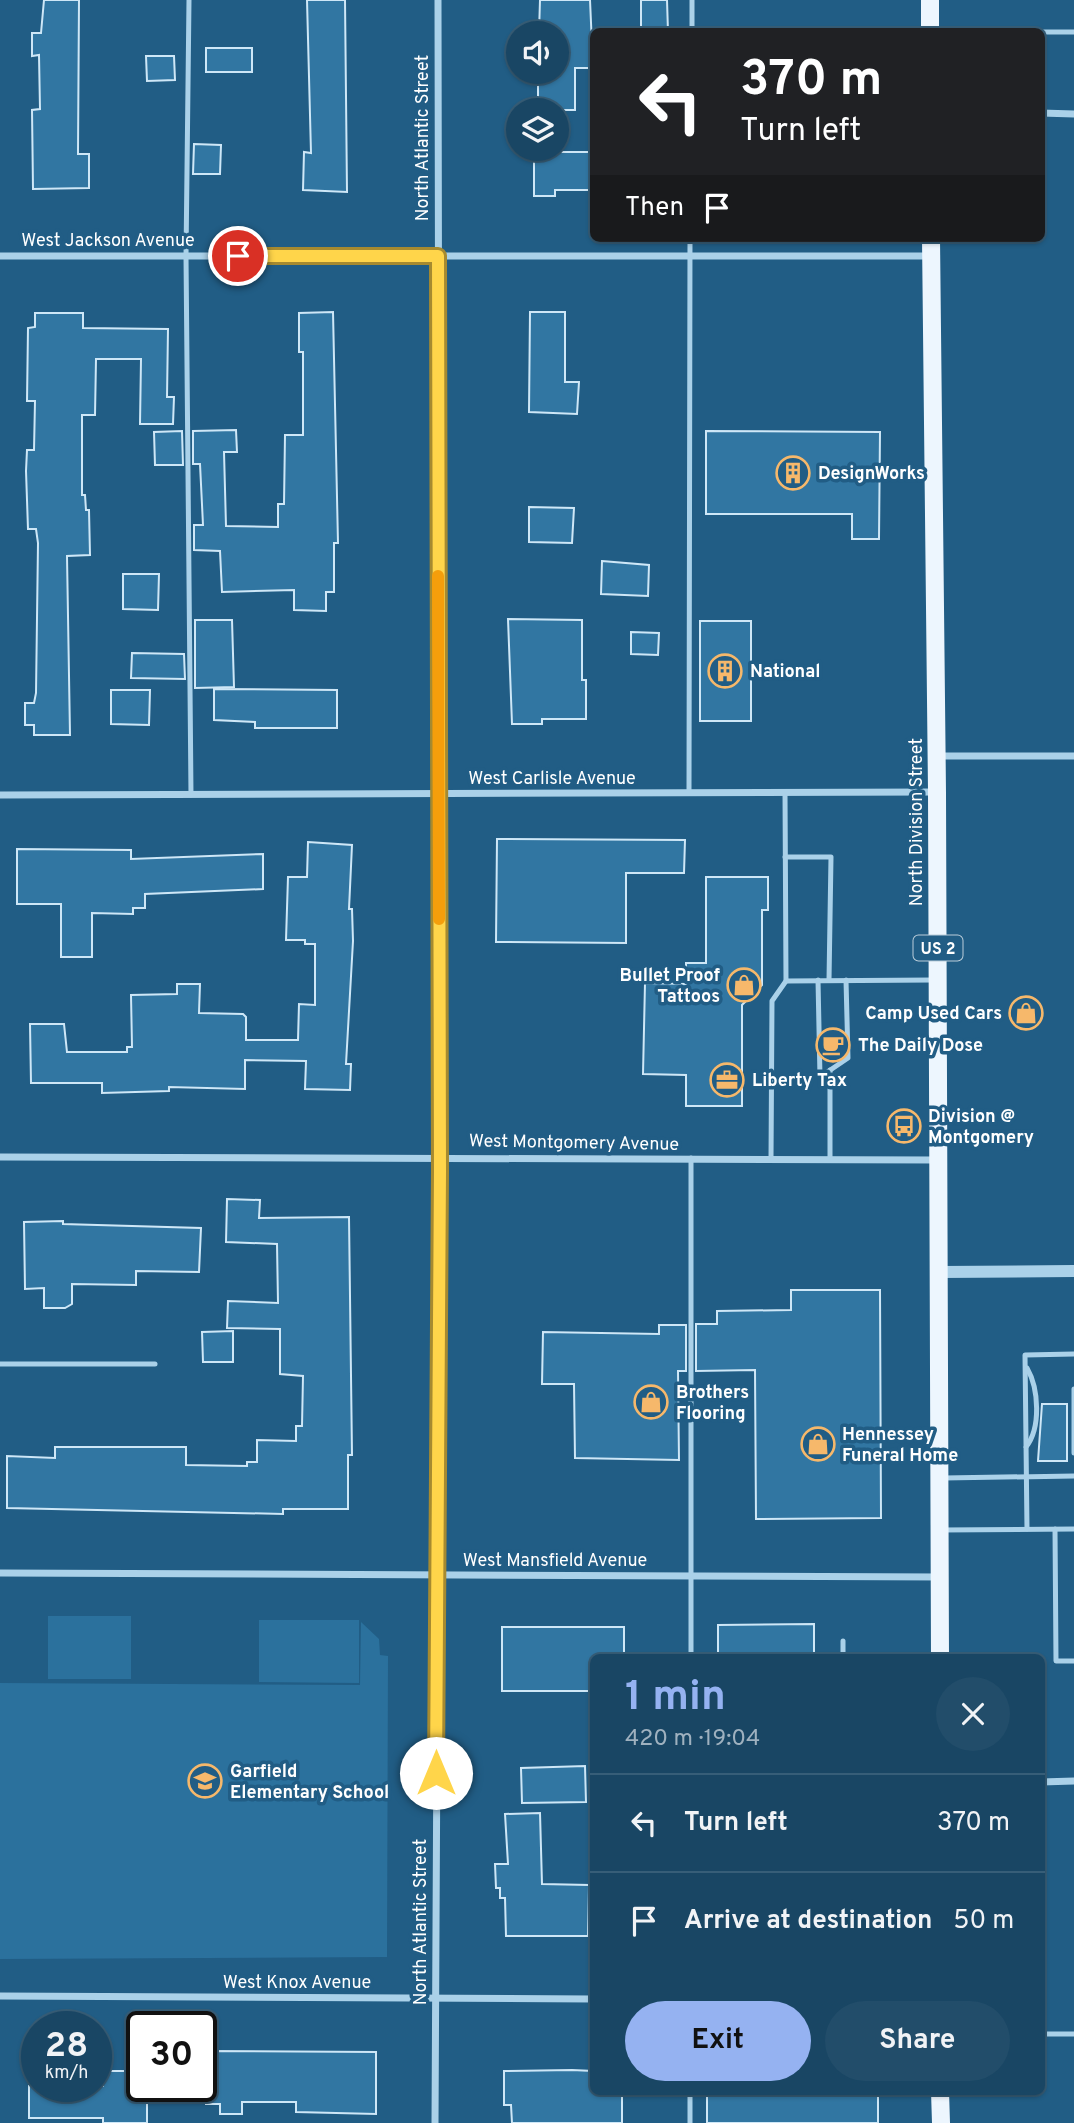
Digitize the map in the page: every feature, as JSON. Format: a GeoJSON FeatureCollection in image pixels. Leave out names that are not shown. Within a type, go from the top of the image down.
{"type":"FeatureCollection","features":[{"type":"Feature","properties":{"kind":"main road"},"geometry":{"type":"LineString","coordinates":[[930,0],[930,28]]}},
{"type":"Feature","properties":{"kind":"main road","name":"North Division Street"},"geometry":{"type":"LineString","coordinates":[[931,247],[937,756],[940,1654]]}},
{"type":"Feature","properties":{"kind":"main road"},"geometry":{"type":"LineString","coordinates":[[940,2095],[941,2123]]}},
{"type":"Feature","properties":{"kind":"street","name":"North Atlantic Street"},"geometry":{"type":"LineString","coordinates":[[435,2123],[440,1156],[438,0]]}},
{"type":"Feature","properties":{"kind":"street"},"geometry":{"type":"LineString","coordinates":[[1045,113],[1074,114]]}},
{"type":"Feature","properties":{"kind":"street","name":"West Jackson Avenue"},"geometry":{"type":"LineString","coordinates":[[0,256],[690,255],[931,247]]}},
{"type":"Feature","properties":{"kind":"street"},"geometry":{"type":"LineString","coordinates":[[937,756],[1074,756]]}},
{"type":"Feature","properties":{"kind":"street","name":"West Carlisle Avenue"},"geometry":{"type":"LineString","coordinates":[[0,795],[937,792]]}},
{"type":"Feature","properties":{"kind":"street","name":"West Montgomery Avenue"},"geometry":{"type":"LineString","coordinates":[[0,1157],[440,1156],[939,1160]]}},
{"type":"Feature","properties":{"kind":"street"},"geometry":{"type":"LineString","coordinates":[[940,1272],[1074,1271]]}},
{"type":"Feature","properties":{"kind":"street","name":"West Mansfield Avenue"},"geometry":{"type":"LineString","coordinates":[[0,1573],[941,1577]]}},
{"type":"Feature","properties":{"kind":"street"},"geometry":{"type":"LineString","coordinates":[[1045,1782],[1074,1782]]}},
{"type":"Feature","properties":{"kind":"street","name":"West Knox Avenue"},"geometry":{"type":"LineString","coordinates":[[0,1996],[590,1999]]}},
{"type":"Feature","properties":{"kind":"lane"},"geometry":{"type":"LineString","coordinates":[[189,0],[186,256],[191,795]]}},
{"type":"Feature","properties":{"kind":"lane"},"geometry":{"type":"LineString","coordinates":[[692,0],[692,28]]}},
{"type":"Feature","properties":{"kind":"lane"},"geometry":{"type":"LineString","coordinates":[[1045,32],[1074,32]]}},
{"type":"Feature","properties":{"kind":"lane"},"geometry":{"type":"LineString","coordinates":[[689,793],[690,242]]}},
{"type":"Feature","properties":{"kind":"lane"},"geometry":{"type":"LineString","coordinates":[[771,1159],[772,1002],[786,981],[785,792]]}},
{"type":"Feature","properties":{"kind":"lane"},"geometry":{"type":"LineString","coordinates":[[785,858],[831,857],[829,980]]}},
{"type":"Feature","properties":{"kind":"lane"},"geometry":{"type":"LineString","coordinates":[[818,980],[820,1077],[848,1058],[846,980]]}},
{"type":"Feature","properties":{"kind":"lane"},"geometry":{"type":"LineString","coordinates":[[786,981],[938,980]]}},
{"type":"Feature","properties":{"kind":"lane"},"geometry":{"type":"LineString","coordinates":[[830,1159],[831,1070]]}},
{"type":"Feature","properties":{"kind":"lane"},"geometry":{"type":"LineString","coordinates":[[691,1158],[691,1654]]}},
{"type":"Feature","properties":{"kind":"lane"},"geometry":{"type":"LineString","coordinates":[[1027,1529],[1025,1355],[1074,1354]]}},
{"type":"Feature","properties":{"kind":"lane"},"geometry":{"type":"LineString","coordinates":[[0,1364],[155,1364]]}},
{"type":"Feature","properties":{"kind":"lane"},"geometry":{"type":"LineString","coordinates":[[1025,1365],[1034,1381],[1035,1435],[1025,1449]]}},
{"type":"Feature","properties":{"kind":"lane"},"geometry":{"type":"LineString","coordinates":[[1074,1389],[1074,1453]]}},
{"type":"Feature","properties":{"kind":"lane"},"geometry":{"type":"LineString","coordinates":[[941,1478],[1074,1476]]}},
{"type":"Feature","properties":{"kind":"lane"},"geometry":{"type":"LineString","coordinates":[[1055,1529],[1056,1661],[1074,1661]]}},
{"type":"Feature","properties":{"kind":"lane"},"geometry":{"type":"LineString","coordinates":[[941,1530],[1074,1529]]}},
{"type":"Feature","properties":{"kind":"lane"},"geometry":{"type":"LineString","coordinates":[[843,1640],[843,1654]]}},
{"type":"Feature","properties":{"kind":"lane"},"geometry":{"type":"LineString","coordinates":[[1045,2034],[1074,2034]]}},
{"type":"Feature","properties":{"kind":"lane"},"geometry":{"type":"LineString","coordinates":[[690,2095],[690,2123]]}},
{"type":"Feature","properties":{"kind":"shaded area"},"geometry":{"type":"Polygon","coordinates":[[[48,1616],[131,1616],[131,1679],[48,1679],[48,1616]]]}},
{"type":"Feature","properties":{"kind":"shaded area"},"geometry":{"type":"Polygon","coordinates":[[[259,1620],[359,1620],[359,1683],[259,1682],[259,1620]]]}},
{"type":"Feature","properties":{"kind":"shaded area","name":"Garfield Elementary School"},"geometry":{"type":"Polygon","coordinates":[[[361,1622],[379,1639],[380,1655],[388,1656],[387,1957],[0,1959],[0,1683],[360,1685],[361,1622]]]}},
{"type":"Feature","properties":{"kind":"building"},"geometry":{"type":"Polygon","coordinates":[[[44,0],[79,0],[78,154],[89,154],[89,188],[33,189],[32,110],[40,109],[39,55],[32,56],[32,33],[41,33],[44,0]]]}},
{"type":"Feature","properties":{"kind":"building"},"geometry":{"type":"Polygon","coordinates":[[[307,0],[345,0],[347,192],[303,190],[304,152],[311,153],[307,0]]]}},
{"type":"Feature","properties":{"kind":"building"},"geometry":{"type":"Polygon","coordinates":[[[540,0],[590,0],[590,68],[575,68],[575,110],[569,110],[569,98],[538,98],[538,84],[569,84],[569,21],[539,21],[540,0]]]}},
{"type":"Feature","properties":{"kind":"building"},"geometry":{"type":"Polygon","coordinates":[[[641,0],[667,0],[668,28],[641,28],[641,0]]]}},
{"type":"Feature","properties":{"kind":"building"},"geometry":{"type":"Polygon","coordinates":[[[206,48],[252,48],[252,72],[206,72],[206,48]]]}},
{"type":"Feature","properties":{"kind":"building"},"geometry":{"type":"Polygon","coordinates":[[[146,56],[174,56],[175,80],[147,81],[146,56]]]}},
{"type":"Feature","properties":{"kind":"building"},"geometry":{"type":"Polygon","coordinates":[[[194,144],[221,145],[220,174],[193,174],[194,144]]]}},
{"type":"Feature","properties":{"kind":"building"},"geometry":{"type":"Polygon","coordinates":[[[569,152],[590,152],[590,190],[555,190],[555,196],[534,196],[534,161],[569,161],[569,152]]]}},
{"type":"Feature","properties":{"kind":"building"},"geometry":{"type":"Polygon","coordinates":[[[333,312],[338,543],[334,543],[334,592],[326,592],[326,611],[294,610],[294,590],[222,592],[220,551],[194,550],[194,525],[203,525],[200,464],[193,464],[193,431],[236,430],[237,452],[224,452],[226,526],[278,527],[278,504],[284,504],[285,435],[303,435],[303,352],[299,352],[299,313],[333,312]]]}},
{"type":"Feature","properties":{"kind":"building"},"geometry":{"type":"Polygon","coordinates":[[[530,312],[565,312],[565,382],[579,382],[577,414],[529,412],[530,312]]]}},
{"type":"Feature","properties":{"kind":"building"},"geometry":{"type":"Polygon","coordinates":[[[35,313],[83,313],[83,328],[168,329],[167,397],[174,397],[173,424],[140,424],[141,359],[96,359],[95,415],[82,415],[82,495],[85,495],[86,510],[89,510],[90,555],[67,556],[70,735],[34,735],[34,725],[25,725],[25,703],[34,703],[36,693],[38,543],[36,529],[28,529],[26,471],[27,450],[34,450],[35,401],[27,401],[28,328],[35,327],[35,313]]]}},
{"type":"Feature","properties":{"kind":"building"},"geometry":{"type":"Polygon","coordinates":[[[182,431],[183,465],[155,465],[154,432],[182,431]]]}},
{"type":"Feature","properties":{"kind":"building","name":"DesignWorks"},"geometry":{"type":"Polygon","coordinates":[[[706,431],[880,432],[879,539],[852,539],[852,514],[706,514],[706,431]]]}},
{"type":"Feature","properties":{"kind":"building"},"geometry":{"type":"Polygon","coordinates":[[[529,507],[574,508],[572,543],[529,542],[529,507]]]}},
{"type":"Feature","properties":{"kind":"building"},"geometry":{"type":"Polygon","coordinates":[[[602,561],[649,565],[648,596],[601,594],[602,561]]]}},
{"type":"Feature","properties":{"kind":"building"},"geometry":{"type":"Polygon","coordinates":[[[123,574],[159,574],[158,610],[123,609],[123,574]]]}},
{"type":"Feature","properties":{"kind":"building"},"geometry":{"type":"Polygon","coordinates":[[[508,619],[582,620],[582,680],[586,680],[586,719],[542,719],[542,724],[512,724],[508,619]]]}},
{"type":"Feature","properties":{"kind":"building"},"geometry":{"type":"Polygon","coordinates":[[[195,620],[232,620],[234,687],[195,688],[195,620]]]}},
{"type":"Feature","properties":{"kind":"building","name":"National"},"geometry":{"type":"Polygon","coordinates":[[[700,621],[751,621],[751,721],[700,721],[700,621]]]}},
{"type":"Feature","properties":{"kind":"building"},"geometry":{"type":"Polygon","coordinates":[[[631,632],[659,633],[658,655],[631,654],[631,632]]]}},
{"type":"Feature","properties":{"kind":"building"},"geometry":{"type":"Polygon","coordinates":[[[132,653],[184,654],[185,679],[131,678],[132,653]]]}},
{"type":"Feature","properties":{"kind":"building"},"geometry":{"type":"Polygon","coordinates":[[[214,689],[337,690],[337,728],[255,728],[255,722],[214,720],[214,689]]]}},
{"type":"Feature","properties":{"kind":"building"},"geometry":{"type":"Polygon","coordinates":[[[111,690],[150,690],[149,725],[111,724],[111,690]]]}},
{"type":"Feature","properties":{"kind":"building"},"geometry":{"type":"Polygon","coordinates":[[[497,839],[685,840],[684,873],[626,873],[626,943],[496,942],[497,839]]]}},
{"type":"Feature","properties":{"kind":"building"},"geometry":{"type":"Polygon","coordinates":[[[308,842],[352,845],[349,909],[352,909],[353,941],[346,1064],[351,1064],[350,1090],[305,1089],[306,1061],[245,1060],[245,1089],[169,1087],[169,1091],[102,1093],[102,1083],[31,1083],[30,1024],[64,1024],[67,1052],[127,1052],[127,1047],[132,1047],[131,995],[177,994],[177,984],[200,984],[199,1013],[243,1014],[246,1017],[246,1040],[298,1040],[299,1004],[315,1005],[315,944],[305,944],[305,940],[286,940],[288,877],[307,877],[308,842]]]}},
{"type":"Feature","properties":{"kind":"building"},"geometry":{"type":"Polygon","coordinates":[[[17,849],[131,850],[131,859],[263,854],[263,889],[145,894],[145,908],[133,908],[133,914],[92,913],[92,957],[61,957],[61,904],[17,904],[17,849]]]}},
{"type":"Feature","properties":{"kind":"building"},"geometry":{"type":"Polygon","coordinates":[[[706,877],[768,877],[768,910],[762,910],[762,985],[742,1005],[742,1106],[686,1106],[686,1075],[643,1074],[645,983],[686,984],[686,963],[706,963],[706,877]]]}},
{"type":"Feature","properties":{"kind":"building"},"geometry":{"type":"Polygon","coordinates":[[[227,1199],[260,1200],[259,1218],[349,1217],[352,1455],[348,1455],[348,1509],[283,1509],[283,1514],[7,1508],[7,1456],[55,1458],[55,1447],[186,1447],[186,1465],[247,1466],[247,1462],[257,1462],[257,1440],[296,1441],[296,1426],[302,1426],[303,1376],[280,1374],[280,1329],[227,1328],[228,1301],[278,1303],[277,1244],[226,1242],[227,1199]]]}},
{"type":"Feature","properties":{"kind":"building"},"geometry":{"type":"Polygon","coordinates":[[[63,1221],[63,1224],[201,1228],[199,1272],[136,1271],[136,1285],[72,1284],[72,1304],[65,1308],[44,1308],[44,1288],[25,1289],[24,1222],[63,1221]]]}},
{"type":"Feature","properties":{"kind":"building","name":"Hennessey Funeral Home"},"geometry":{"type":"Polygon","coordinates":[[[791,1290],[880,1290],[881,1518],[756,1519],[755,1370],[696,1371],[696,1324],[717,1324],[717,1311],[791,1310],[791,1290]]]}},
{"type":"Feature","properties":{"kind":"building"},"geometry":{"type":"Polygon","coordinates":[[[659,1325],[686,1325],[686,1371],[678,1371],[679,1460],[575,1458],[574,1384],[542,1384],[543,1332],[659,1334],[659,1325]]]}},
{"type":"Feature","properties":{"kind":"building"},"geometry":{"type":"Polygon","coordinates":[[[233,1331],[233,1362],[203,1362],[202,1332],[233,1331]]]}},
{"type":"Feature","properties":{"kind":"building"},"geometry":{"type":"Polygon","coordinates":[[[1042,1404],[1067,1404],[1067,1461],[1038,1461],[1042,1404]]]}},
{"type":"Feature","properties":{"kind":"building"},"geometry":{"type":"Polygon","coordinates":[[[814,1624],[814,1654],[718,1654],[718,1625],[814,1624]]]}},
{"type":"Feature","properties":{"kind":"building"},"geometry":{"type":"Polygon","coordinates":[[[502,1627],[624,1627],[624,1654],[590,1654],[590,1691],[502,1691],[502,1627]]]}},
{"type":"Feature","properties":{"kind":"building"},"geometry":{"type":"Polygon","coordinates":[[[585,1766],[586,1802],[522,1803],[521,1768],[585,1766]]]}},
{"type":"Feature","properties":{"kind":"building"},"geometry":{"type":"Polygon","coordinates":[[[540,1813],[542,1884],[589,1885],[588,1936],[506,1936],[505,1898],[500,1898],[500,1888],[496,1888],[495,1864],[508,1864],[505,1814],[540,1813]]]}},
{"type":"Feature","properties":{"kind":"building"},"geometry":{"type":"Polygon","coordinates":[[[217,2051],[376,2052],[376,2114],[296,2112],[296,2102],[242,2102],[242,2114],[220,2114],[220,2104],[206,2104],[217,2102],[217,2051]]]}},
{"type":"Feature","properties":{"kind":"building"},"geometry":{"type":"Polygon","coordinates":[[[112,2071],[126,2071],[126,2102],[147,2102],[147,2123],[103,2123],[103,2118],[29,2118],[29,2102],[112,2102],[112,2071]]]}},
{"type":"Feature","properties":{"kind":"building"},"geometry":{"type":"Polygon","coordinates":[[[504,2071],[590,2071],[590,2095],[622,2095],[622,2123],[512,2123],[511,2105],[504,2105],[504,2071]]]}},
{"type":"Feature","properties":{"kind":"building"},"geometry":{"type":"Polygon","coordinates":[[[707,2095],[878,2095],[878,2123],[707,2123],[707,2095]]]}},
{"type":"Feature","properties":{"kind":"slow traffic"},"geometry":{"type":"LineString","coordinates":[[438,576],[439,919]]}},
{"type":"Feature","properties":{"kind":"place","name":"DesignWorks"},"geometry":{"type":"Point","coordinates":[793,473]}},
{"type":"Feature","properties":{"kind":"place","name":"National"},"geometry":{"type":"Point","coordinates":[725,671]}},
{"type":"Feature","properties":{"kind":"place","name":"Bullet Proof Tattoos"},"geometry":{"type":"Point","coordinates":[744,985]}},
{"type":"Feature","properties":{"kind":"place","name":"Camp Used Cars"},"geometry":{"type":"Point","coordinates":[1026,1013]}},
{"type":"Feature","properties":{"kind":"place","name":"The Daily Dose"},"geometry":{"type":"Point","coordinates":[833,1045]}},
{"type":"Feature","properties":{"kind":"place","name":"Liberty Tax"},"geometry":{"type":"Point","coordinates":[727,1080]}},
{"type":"Feature","properties":{"kind":"place","name":"Division @ Montgomery"},"geometry":{"type":"Point","coordinates":[904,1126]}},
{"type":"Feature","properties":{"kind":"place","name":"Brothers Flooring"},"geometry":{"type":"Point","coordinates":[651,1402]}},
{"type":"Feature","properties":{"kind":"place","name":"Hennessey Funeral Home"},"geometry":{"type":"Point","coordinates":[818,1444]}},
{"type":"Feature","properties":{"kind":"place","name":"Garfield Elementary School"},"geometry":{"type":"Point","coordinates":[205,1781]}},
{"type":"Feature","properties":{"kind":"route"},"geometry":{"type":"LineString","coordinates":[[238,256],[438,256],[440,1171],[436,1773]]}}]}
